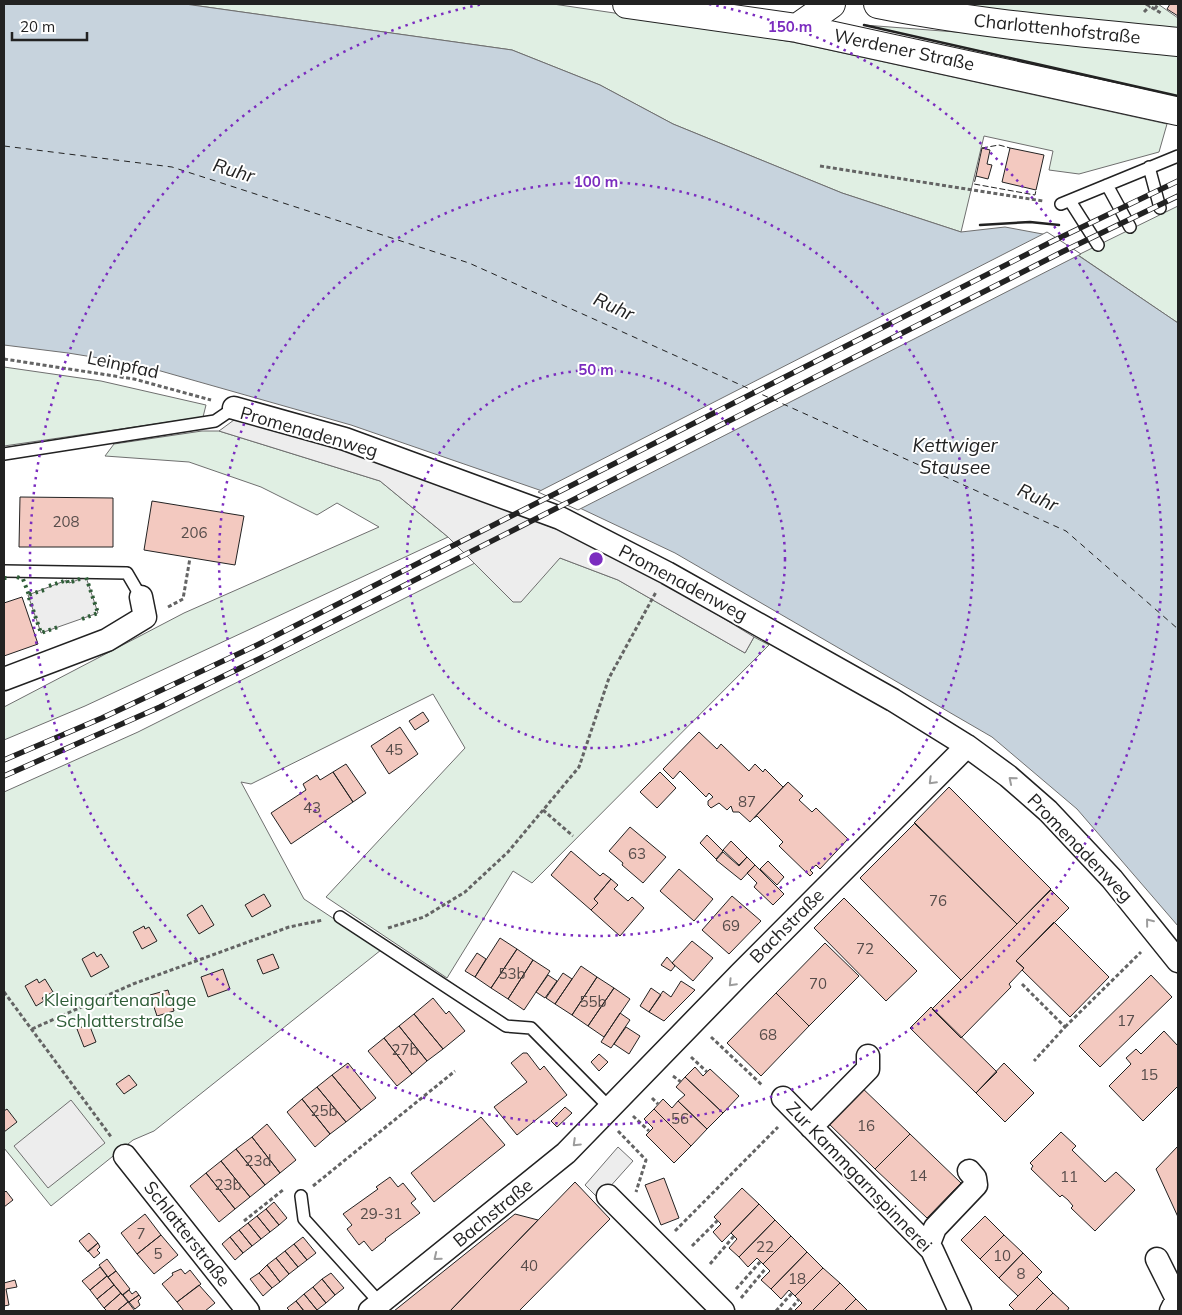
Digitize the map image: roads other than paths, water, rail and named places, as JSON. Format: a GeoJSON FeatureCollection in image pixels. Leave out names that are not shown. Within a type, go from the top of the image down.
{"type":"FeatureCollection","features":[{"type":"Feature","properties":{"kind":"main road","name":"Werdener Straße"},"geometry":{"type":"LineString","coordinates":[[627,4],[797,28],[1178,110]]}},
{"type":"Feature","properties":{"kind":"main road"},"geometry":{"type":"LineString","coordinates":[[797,28],[831,4]]}},
{"type":"Feature","properties":{"kind":"main road","name":"Charlottenhofstraße"},"geometry":{"type":"LineString","coordinates":[[878,4],[923,13],[1024,28],[1178,42]]}},
{"type":"Feature","properties":{"kind":"street","name":"Promenadenweg"},"geometry":{"type":"LineString","coordinates":[[234,408],[345,439],[560,518],[667,573],[893,700],[967,746],[1008,776],[1048,811],[1086,850],[1178,960]]}},
{"type":"Feature","properties":{"kind":"street"},"geometry":{"type":"LineString","coordinates":[[4,679],[107,640],[143,607]]}},
{"type":"Feature","properties":{"kind":"street","name":"Bachstraße"},"geometry":{"type":"LineString","coordinates":[[375,1307],[566,1154],[967,746]]}},
{"type":"Feature","properties":{"kind":"street"},"geometry":{"type":"LineString","coordinates":[[811,1127],[868,1069],[868,1056]]}},
{"type":"Feature","properties":{"kind":"street","name":"Zur Kammgarnspinnerei"},"geometry":{"type":"LineString","coordinates":[[788,1104],[928,1246],[960,1311]]}},
{"type":"Feature","properties":{"kind":"street","name":"Schlatterstraße"},"geometry":{"type":"LineString","coordinates":[[125,1156],[248,1311]]}},
{"type":"Feature","properties":{"kind":"street"},"geometry":{"type":"LineString","coordinates":[[928,1246],[936,1228],[976,1185],[975,1178],[969,1171]]}},
{"type":"Feature","properties":{"kind":"street"},"geometry":{"type":"LineString","coordinates":[[608,1196],[694,1282],[726,1308]]}},
{"type":"Feature","properties":{"kind":"street"},"geometry":{"type":"LineString","coordinates":[[1156,1259],[1177,1299],[1171,1311]]}},
{"type":"Feature","properties":{"kind":"lane"},"geometry":{"type":"LineString","coordinates":[[1098,245],[1065,202],[1178,156]]}},
{"type":"Feature","properties":{"kind":"lane"},"geometry":{"type":"LineString","coordinates":[[1149,167],[1160,208]]}},
{"type":"Feature","properties":{"kind":"lane"},"geometry":{"type":"LineString","coordinates":[[1107,185],[1130,226]]}},
{"type":"Feature","properties":{"kind":"lane","name":"Promenadenweg"},"geometry":{"type":"LineString","coordinates":[[4,454],[215,421],[234,408]]}},
{"type":"Feature","properties":{"kind":"lane"},"geometry":{"type":"LineString","coordinates":[[4,571],[127,573],[143,607]]}},
{"type":"Feature","properties":{"kind":"lane"},"geometry":{"type":"LineString","coordinates":[[340,917],[506,1026],[531,1028],[607,1113]]}},
{"type":"Feature","properties":{"kind":"lane"},"geometry":{"type":"LineString","coordinates":[[301,1196],[304,1219],[375,1307]]}},
{"type":"Feature","properties":{"kind":"water","name":"Kettwiger Stausee"},"geometry":{"type":"Polygon","coordinates":[[[4,4],[185,4],[512,50],[600,85],[673,124],[842,193],[961,232],[1005,227],[1048,235],[1178,323],[1178,926],[1077,809],[992,737],[675,553],[548,493],[351,425],[136,364],[4,345],[4,4]]]}},
{"type":"Feature","properties":{"kind":"railway"},"geometry":{"type":"LineString","coordinates":[[4,760],[102,718],[255,646],[1053,241],[1178,181]]}},
{"type":"Feature","properties":{"kind":"railway"},"geometry":{"type":"LineString","coordinates":[[4,776],[160,707],[261,658],[1062,252],[1178,196]]}},
{"type":"Feature","properties":{"kind":"water label","name":"Ruhr"},"geometry":{"type":"Point","coordinates":[234,170]}},
{"type":"Feature","properties":{"kind":"water label","name":"Ruhr"},"geometry":{"type":"Point","coordinates":[614,306]}},
{"type":"Feature","properties":{"kind":"water label","name":"Ruhr"},"geometry":{"type":"Point","coordinates":[1038,497]}},
{"type":"Feature","properties":{"kind":"park label","name":"Kleingartenanlage Schlatterstraße"},"geometry":{"type":"Point","coordinates":[120,1010]}}]}
